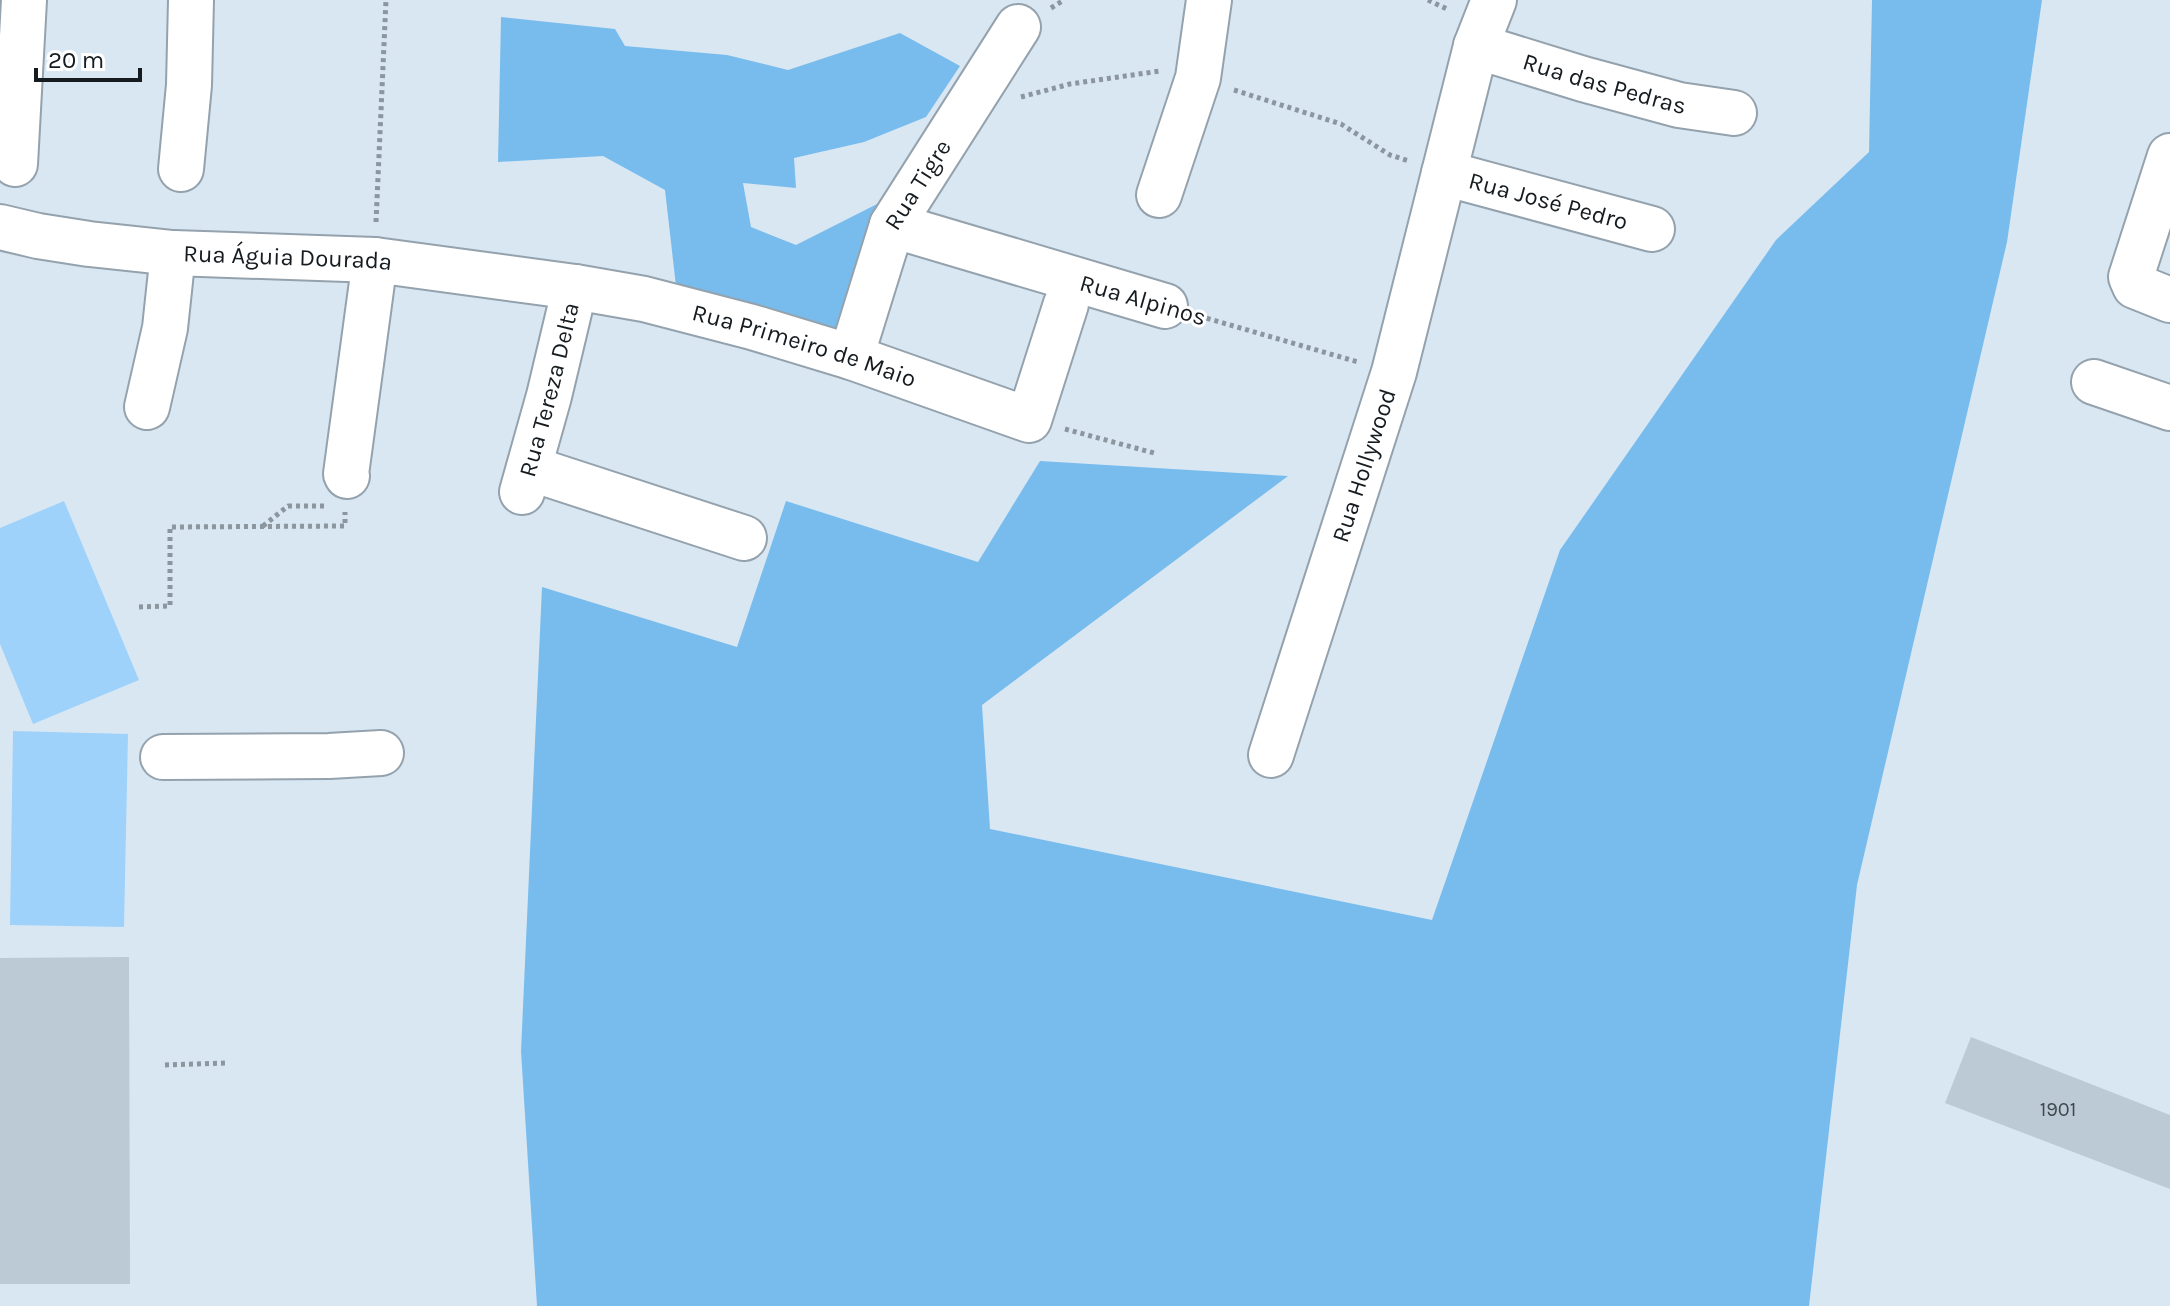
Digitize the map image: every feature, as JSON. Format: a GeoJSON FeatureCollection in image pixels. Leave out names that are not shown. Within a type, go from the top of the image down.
{"type":"FeatureCollection","features":[{"type":"Feature","properties":{"kind":"street"},"geometry":{"type":"LineString","coordinates":[[15,164],[24,0]]}},
{"type":"Feature","properties":{"kind":"street"},"geometry":{"type":"LineString","coordinates":[[181,169],[189,85],[191,0]]}},
{"type":"Feature","properties":{"kind":"street"},"geometry":{"type":"LineString","coordinates":[[1159,195],[1198,78],[1209,0]]}},
{"type":"Feature","properties":{"kind":"street","name":"Rua Hollywood"},"geometry":{"type":"LineString","coordinates":[[1271,755],[1394,372],[1476,46],[1494,0]]}},
{"type":"Feature","properties":{"kind":"street","name":"Rua Tigre"},"geometry":{"type":"LineString","coordinates":[[851,357],[892,225],[1018,27]]}},
{"type":"Feature","properties":{"kind":"street","name":"Rua das Pedras"},"geometry":{"type":"LineString","coordinates":[[1476,46],[1679,105],[1734,113]]}},
{"type":"Feature","properties":{"kind":"street"},"geometry":{"type":"LineString","coordinates":[[2170,156],[2131,277],[2135,286],[2170,300]]}},
{"type":"Feature","properties":{"kind":"street","name":"Rua José Pedro"},"geometry":{"type":"LineString","coordinates":[[1444,173],[1652,229]]}},
{"type":"Feature","properties":{"kind":"street","name":"Rua Alpinos"},"geometry":{"type":"LineString","coordinates":[[892,225],[1165,306]]}},
{"type":"Feature","properties":{"kind":"street","name":"Rua Águia Dourada"},"geometry":{"type":"LineString","coordinates":[[0,227],[89,244],[173,253],[375,260],[575,287]]}},
{"type":"Feature","properties":{"kind":"street"},"geometry":{"type":"LineString","coordinates":[[147,407],[165,328],[173,253]]}},
{"type":"Feature","properties":{"kind":"street"},"geometry":{"type":"LineString","coordinates":[[339,491],[346,474],[375,260]]}},
{"type":"Feature","properties":{"kind":"street","name":"Rua Primeiro de Maio"},"geometry":{"type":"LineString","coordinates":[[575,287],[644,299],[752,327],[851,357],[1029,420]]}},
{"type":"Feature","properties":{"kind":"street","name":"Rua Tereza Delta"},"geometry":{"type":"LineString","coordinates":[[575,287],[526,480],[744,538]]}},
{"type":"Feature","properties":{"kind":"street"},"geometry":{"type":"LineString","coordinates":[[1029,420],[1066,304]]}},
{"type":"Feature","properties":{"kind":"street"},"geometry":{"type":"LineString","coordinates":[[2094,382],[2170,408]]}},
{"type":"Feature","properties":{"kind":"street"},"geometry":{"type":"LineString","coordinates":[[163,757],[381,753]]}},
{"type":"Feature","properties":{"kind":"path"},"geometry":{"type":"LineString","coordinates":[[375,260],[386,0]]}},
{"type":"Feature","properties":{"kind":"path","name":"Rua Alpinos"},"geometry":{"type":"LineString","coordinates":[[1165,306],[1394,372]]}},
{"type":"Feature","properties":{"kind":"path"},"geometry":{"type":"LineString","coordinates":[[1029,420],[1154,453]]}},
{"type":"Feature","properties":{"kind":"path"},"geometry":{"type":"LineString","coordinates":[[263,526],[288,506],[339,491]]}},
{"type":"Feature","properties":{"kind":"path"},"geometry":{"type":"LineString","coordinates":[[139,607],[170,606],[170,527],[345,526]]}},
{"type":"Feature","properties":{"kind":"path"},"geometry":{"type":"LineString","coordinates":[[165,1065],[228,1063]]}},
{"type":"Feature","properties":{"kind":"shaded area"},"geometry":{"type":"Polygon","coordinates":[[[1872,0],[2042,0],[2007,242],[1857,885],[1809,1306],[537,1306],[521,1051],[542,587],[737,647],[786,501],[978,562],[1040,461],[1288,476],[982,705],[990,829],[1432,920],[1560,550],[1776,240],[1869,152],[1872,0]]]}},
{"type":"Feature","properties":{"kind":"shaded area"},"geometry":{"type":"Polygon","coordinates":[[[501,17],[615,29],[625,46],[727,55],[788,70],[900,33],[960,66],[926,117],[864,142],[794,158],[796,188],[743,183],[751,227],[796,245],[883,201],[850,332],[676,286],[665,190],[603,156],[498,162],[501,17]]]}},
{"type":"Feature","properties":{"kind":"shaded area"},"geometry":{"type":"Polygon","coordinates":[[[64,501],[139,680],[33,724],[0,644],[0,528],[64,501]]]}},
{"type":"Feature","properties":{"kind":"shaded area"},"geometry":{"type":"Polygon","coordinates":[[[13,731],[128,734],[124,927],[10,925],[13,731]]]}},
{"type":"Feature","properties":{"kind":"building"},"geometry":{"type":"Polygon","coordinates":[[[129,957],[130,1284],[0,1284],[0,958],[129,957]]]}},
{"type":"Feature","properties":{"kind":"building"},"geometry":{"type":"Polygon","coordinates":[[[1971,1037],[2170,1115],[2170,1189],[1945,1103],[1971,1037]]]}}]}
